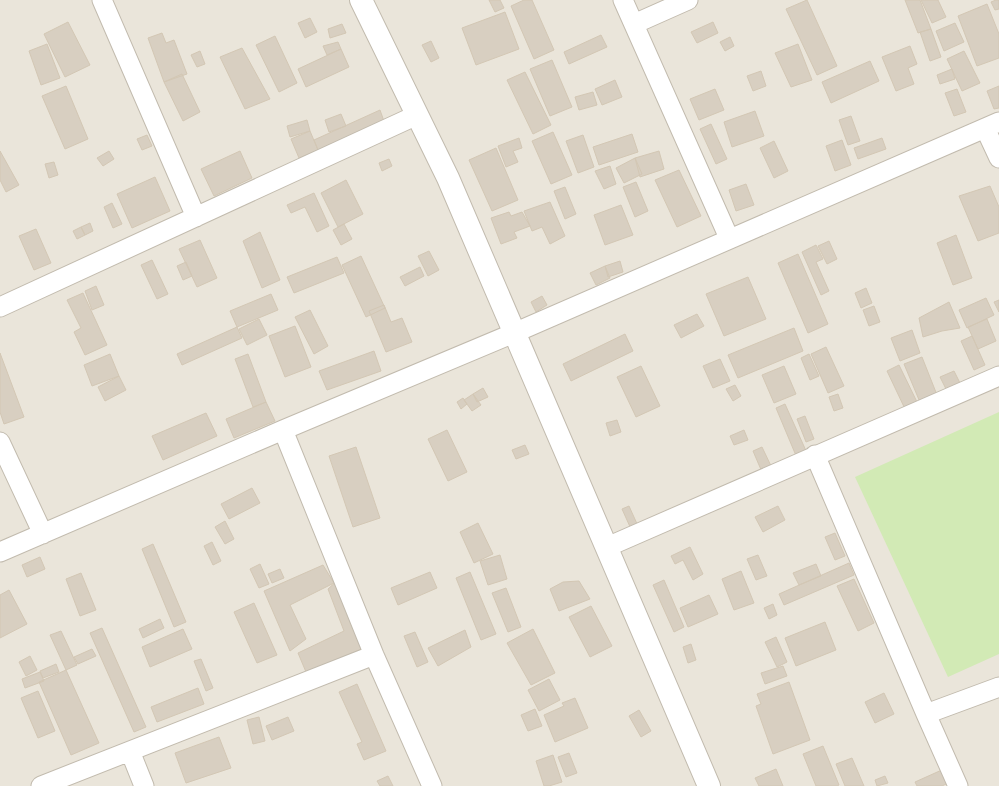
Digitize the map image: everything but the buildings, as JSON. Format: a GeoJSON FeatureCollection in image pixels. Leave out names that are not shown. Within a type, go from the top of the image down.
{"type":"FeatureCollection","features":[{"type":"Feature","properties":{"kind":"street"},"geometry":{"type":"LineString","coordinates":[[102,0],[196,217]]}},
{"type":"Feature","properties":{"kind":"street"},"geometry":{"type":"LineString","coordinates":[[361,0],[448,178],[709,786]]}},
{"type":"Feature","properties":{"kind":"street"},"geometry":{"type":"LineString","coordinates":[[623,0],[730,238]]}},
{"type":"Feature","properties":{"kind":"street"},"geometry":{"type":"LineString","coordinates":[[634,24],[688,0]]}},
{"type":"Feature","properties":{"kind":"street"},"geometry":{"type":"LineString","coordinates":[[0,307],[417,115]]}},
{"type":"Feature","properties":{"kind":"street"},"geometry":{"type":"LineString","coordinates":[[0,552],[283,430],[514,333],[992,125],[999,158]]}},
{"type":"Feature","properties":{"kind":"street"},"geometry":{"type":"LineString","coordinates":[[607,547],[999,376]]}},
{"type":"Feature","properties":{"kind":"street"},"geometry":{"type":"LineString","coordinates":[[283,430],[374,655],[432,786]]}},
{"type":"Feature","properties":{"kind":"street"},"geometry":{"type":"LineString","coordinates":[[0,442],[43,534]]}},
{"type":"Feature","properties":{"kind":"street"},"geometry":{"type":"LineString","coordinates":[[815,456],[958,786]]}},
{"type":"Feature","properties":{"kind":"street"},"geometry":{"type":"LineString","coordinates":[[41,786],[374,655]]}},
{"type":"Feature","properties":{"kind":"street"},"geometry":{"type":"LineString","coordinates":[[926,714],[999,687]]}},
{"type":"Feature","properties":{"kind":"street"},"geometry":{"type":"LineString","coordinates":[[130,751],[144,786]]}},
{"type":"Feature","properties":{"kind":"shaded area"},"geometry":{"type":"Polygon","coordinates":[[[0,0],[999,0],[999,786],[0,786],[0,0]]]}},
{"type":"Feature","properties":{"kind":"green space"},"geometry":{"type":"Polygon","coordinates":[[[999,412],[999,654],[948,677],[855,477],[999,412]]]}}]}
